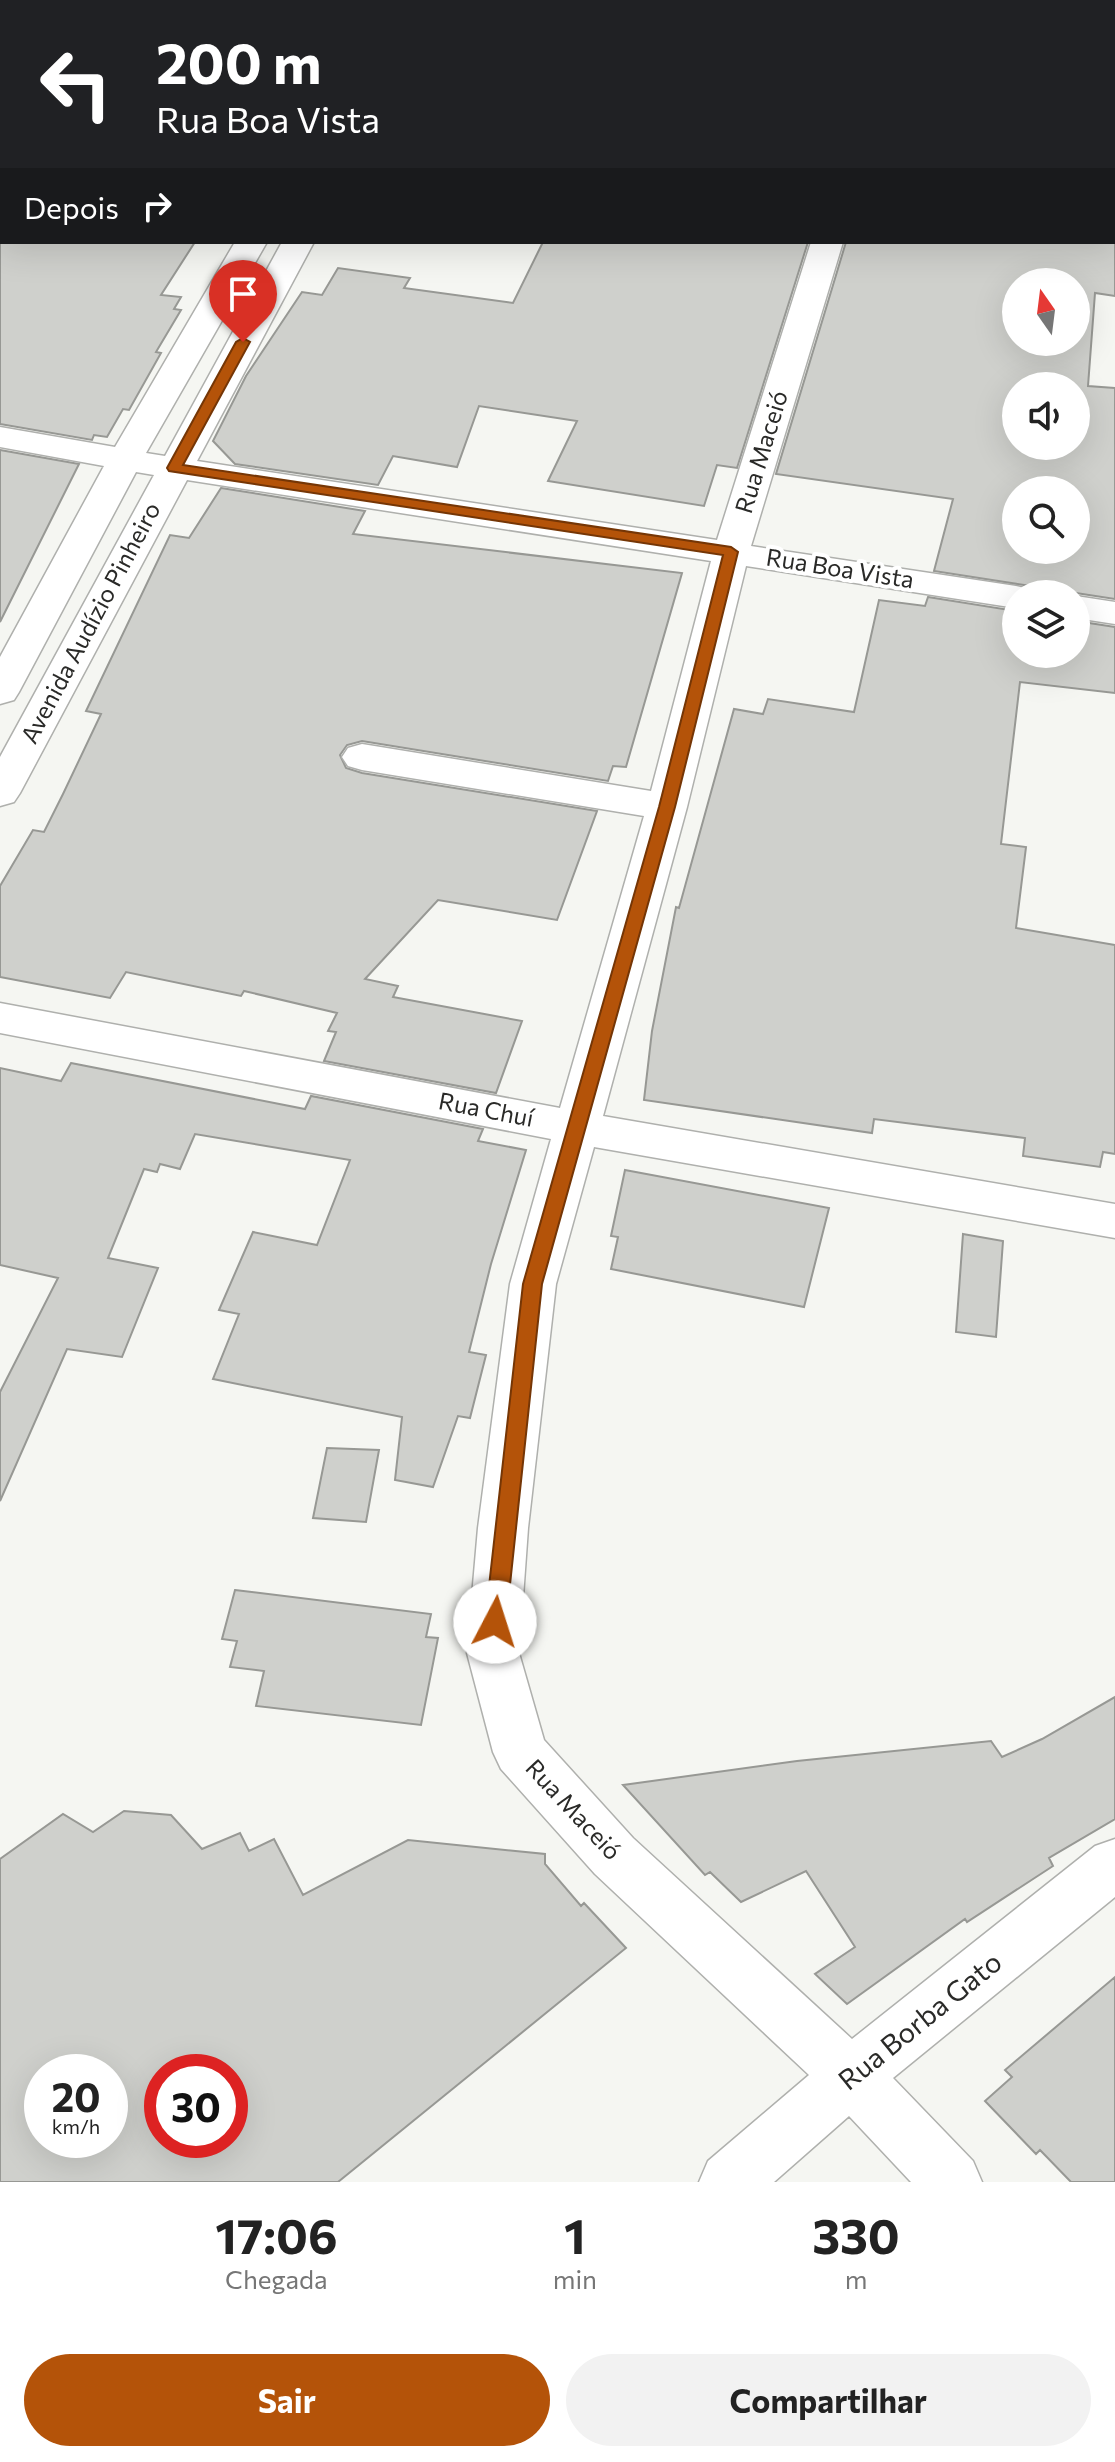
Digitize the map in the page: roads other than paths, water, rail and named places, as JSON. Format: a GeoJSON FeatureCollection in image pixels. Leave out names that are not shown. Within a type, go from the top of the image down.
{"type":"FeatureCollection","features":[{"type":"Feature","properties":{"kind":"street","name":"Avenida Audízio Pinheiro"},"geometry":{"type":"LineString","coordinates":[[0,692],[126,458],[250,244]]}},
{"type":"Feature","properties":{"kind":"street","name":"Avenida Audízio Pinheiro"},"geometry":{"type":"LineString","coordinates":[[0,793],[297,244]]}},
{"type":"Feature","properties":{"kind":"street","name":"Rua Maceió"},"geometry":{"type":"LineString","coordinates":[[826,244],[731,552],[667,807],[533,1284],[502,1544],[493,1653],[520,1752],[614,1856],[851,2076],[952,2182]]}},
{"type":"Feature","properties":{"kind":"street","name":"Rua Boa Vista"},"geometry":{"type":"LineString","coordinates":[[0,437],[174,468],[1002,595]]}},
{"type":"Feature","properties":{"kind":"street"},"geometry":{"type":"LineString","coordinates":[[1090,609],[1115,613]]}},
{"type":"Feature","properties":{"kind":"street"},"geometry":{"type":"LineString","coordinates":[[30,636],[80,644]]}},
{"type":"Feature","properties":{"kind":"street"},"geometry":{"type":"LineString","coordinates":[[362,757],[667,807]]}},
{"type":"Feature","properties":{"kind":"street","name":"Rua Chuí"},"geometry":{"type":"LineString","coordinates":[[0,1018],[575,1127],[1115,1221]]}},
{"type":"Feature","properties":{"kind":"street","name":"Rua Borba Gato"},"geometry":{"type":"LineString","coordinates":[[729,2182],[851,2076],[1115,1864]]}}]}
